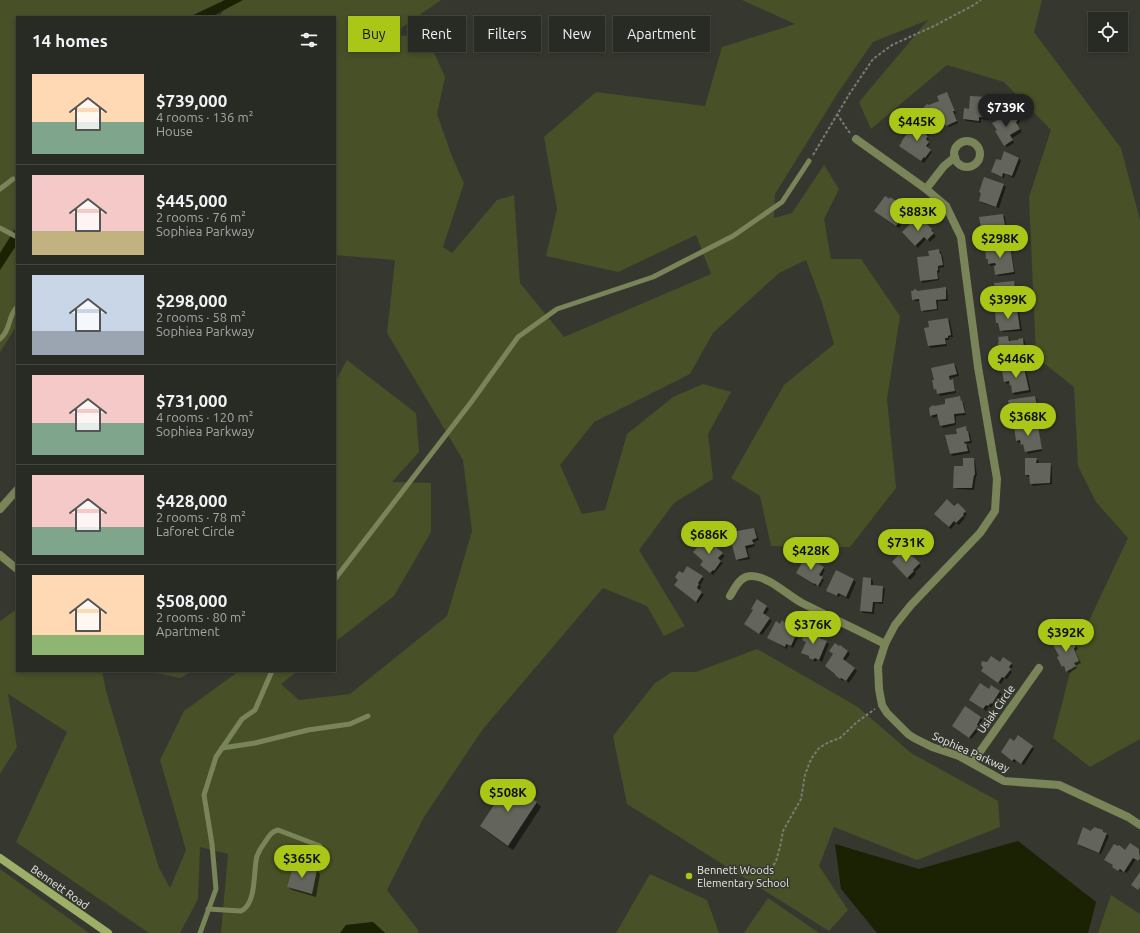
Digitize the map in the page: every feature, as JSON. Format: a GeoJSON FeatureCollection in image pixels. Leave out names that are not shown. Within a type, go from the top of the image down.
{"type":"FeatureCollection","features":[{"type":"Feature","properties":{"kind":"street","name":"Sophiea Parkway"},"geometry":{"type":"LineString","coordinates":[[856,139],[926,189],[946,206],[961,237],[978,366],[997,479],[995,511],[980,532],[895,624],[885,644],[878,666],[879,689],[882,705],[887,713],[908,734],[932,747],[959,756],[1004,780],[1059,785],[1128,817],[1140,825]]}},
{"type":"Feature","properties":{"kind":"street"},"geometry":{"type":"LineString","coordinates":[[926,189],[944,166],[955,157]]}},
{"type":"Feature","properties":{"kind":"street"},"geometry":{"type":"LineString","coordinates":[[0,509],[16,491]]}},
{"type":"Feature","properties":{"kind":"street"},"geometry":{"type":"LineString","coordinates":[[0,555],[16,568]]}},
{"type":"Feature","properties":{"kind":"street"},"geometry":{"type":"LineString","coordinates":[[730,596],[738,583],[744,578],[751,576],[760,577],[774,584],[802,603],[885,644]]}},
{"type":"Feature","properties":{"kind":"street","name":"Usiak Circle"},"geometry":{"type":"LineString","coordinates":[[972,763],[1039,668]]}},
{"type":"Feature","properties":{"kind":"street","name":"Bennett Road"},"geometry":{"type":"LineString","coordinates":[[0,858],[108,933]]}},
{"type":"Feature","properties":{"kind":"lane"},"geometry":{"type":"LineString","coordinates":[[336,578],[472,401],[518,337],[557,309],[653,277],[734,236],[782,202],[809,161]]}},
{"type":"Feature","properties":{"kind":"lane"},"geometry":{"type":"LineString","coordinates":[[0,189],[13,179]]}},
{"type":"Feature","properties":{"kind":"lane"},"geometry":{"type":"LineString","coordinates":[[0,228],[16,236]]}},
{"type":"Feature","properties":{"kind":"lane"},"geometry":{"type":"LineString","coordinates":[[0,339],[6,331],[13,311],[16,308]]}},
{"type":"Feature","properties":{"kind":"lane"},"geometry":{"type":"LineString","coordinates":[[200,933],[216,889],[212,844],[204,795],[216,757],[242,719],[255,710],[272,672]]}},
{"type":"Feature","properties":{"kind":"lane"},"geometry":{"type":"LineString","coordinates":[[222,748],[255,743],[308,730],[350,724],[368,716]]}},
{"type":"Feature","properties":{"kind":"lane"},"geometry":{"type":"LineString","coordinates":[[208,910],[241,911],[249,905],[252,894],[255,864],[258,854],[268,837],[273,832],[278,830],[320,846]]}},
{"type":"Feature","properties":{"kind":"path"},"geometry":{"type":"LineString","coordinates":[[809,161],[850,93],[873,59],[892,45],[934,26],[972,6],[980,0]]}},
{"type":"Feature","properties":{"kind":"path"},"geometry":{"type":"LineString","coordinates":[[837,114],[856,139]]}},
{"type":"Feature","properties":{"kind":"path"},"geometry":{"type":"LineString","coordinates":[[772,875],[773,866],[776,861],[783,831],[801,799],[805,775],[811,759],[819,748],[840,738],[857,722],[882,705]]}},
{"type":"Feature","properties":{"kind":"shaded area"},"geometry":{"type":"Polygon","coordinates":[[[0,0],[223,0],[213,16],[16,16],[16,327],[0,352],[0,0]]]}},
{"type":"Feature","properties":{"kind":"shaded area"},"geometry":{"type":"Polygon","coordinates":[[[225,0],[243,0],[213,16],[191,16],[225,0]]]}},
{"type":"Feature","properties":{"kind":"shaded area"},"geometry":{"type":"Polygon","coordinates":[[[229,0],[441,0],[418,16],[408,16],[408,23],[400,29],[400,16],[348,16],[348,52],[400,52],[400,36],[408,36],[408,52],[434,52],[445,77],[437,114],[453,159],[464,183],[443,247],[452,253],[497,200],[514,195],[520,283],[564,337],[711,274],[696,235],[618,272],[546,256],[557,209],[544,137],[596,92],[705,106],[722,47],[795,24],[742,0],[1042,0],[1034,32],[1121,148],[1140,220],[1140,739],[1090,767],[1053,738],[1077,646],[1128,538],[1096,502],[1078,466],[1074,387],[1036,357],[1029,197],[1051,130],[1004,82],[947,65],[871,129],[859,102],[928,20],[873,42],[839,91],[775,194],[774,218],[792,213],[824,165],[839,189],[824,219],[831,259],[861,259],[900,316],[887,399],[896,488],[850,547],[771,546],[760,496],[731,478],[784,385],[834,344],[822,303],[806,260],[779,273],[713,333],[690,374],[594,422],[560,465],[582,514],[605,510],[627,434],[673,397],[703,384],[731,392],[708,434],[713,479],[674,503],[639,550],[685,626],[664,636],[647,606],[603,588],[483,729],[424,817],[387,890],[418,930],[418,933],[385,933],[373,922],[346,925],[340,933],[221,933],[228,854],[200,847],[198,899],[180,933],[149,933],[16,842],[67,732],[8,694],[17,747],[0,774],[0,621],[16,610],[16,672],[102,672],[106,691],[159,868],[170,888],[186,850],[160,760],[184,711],[238,672],[297,672],[281,684],[299,700],[350,694],[447,616],[472,531],[463,460],[387,333],[395,260],[336,255],[336,16],[220,16],[229,0]]]}},
{"type":"Feature","properties":{"kind":"shaded area"},"geometry":{"type":"Polygon","coordinates":[[[16,228],[16,246],[0,270],[0,253],[16,228]]]}},
{"type":"Feature","properties":{"kind":"shaded area"},"geometry":{"type":"Polygon","coordinates":[[[347,360],[416,413],[419,452],[392,482],[431,483],[431,532],[394,596],[336,641],[336,380],[347,360]]]}},
{"type":"Feature","properties":{"kind":"shaded area"},"geometry":{"type":"Polygon","coordinates":[[[757,649],[858,707],[911,753],[998,801],[1000,827],[917,860],[834,827],[819,866],[848,910],[829,931],[627,804],[613,736],[655,683],[672,672],[696,672],[757,649]]]}},
{"type":"Feature","properties":{"kind":"shaded area"},"geometry":{"type":"Polygon","coordinates":[[[151,672],[191,672],[180,678],[151,672]]]}},
{"type":"Feature","properties":{"kind":"shaded area"},"geometry":{"type":"Polygon","coordinates":[[[1018,841],[1096,902],[1088,933],[877,933],[841,889],[835,844],[919,869],[1018,841]]]}},
{"type":"Feature","properties":{"kind":"shaded area"},"geometry":{"type":"Polygon","coordinates":[[[0,869],[89,933],[0,933],[0,869]]]}},
{"type":"Feature","properties":{"kind":"shaded area"},"geometry":{"type":"Polygon","coordinates":[[[650,874],[707,900],[719,933],[616,933],[650,874]]]}},
{"type":"Feature","properties":{"kind":"shaded area"},"geometry":{"type":"Polygon","coordinates":[[[1111,895],[1140,914],[1140,933],[1098,933],[1111,895]]]}},
{"type":"Feature","properties":{"kind":"shaded area"},"geometry":{"type":"Polygon","coordinates":[[[768,898],[819,933],[744,933],[768,898]]]}},
{"type":"Feature","properties":{"kind":"shaded area"},"geometry":{"type":"Polygon","coordinates":[[[373,922],[385,933],[340,933],[346,925],[373,922]]]}},
{"type":"Feature","properties":{"kind":"building"},"geometry":{"type":"Polygon","coordinates":[[[947,92],[955,111],[953,111],[957,121],[946,126],[943,120],[940,121],[938,118],[936,119],[938,121],[930,124],[923,108],[927,104],[929,105],[939,101],[937,96],[947,92]]]}},
{"type":"Feature","properties":{"kind":"building"},"geometry":{"type":"Polygon","coordinates":[[[970,96],[990,97],[988,118],[979,117],[979,121],[963,119],[964,108],[969,109],[970,96]]]}},
{"type":"Feature","properties":{"kind":"building"},"geometry":{"type":"Polygon","coordinates":[[[1010,113],[1019,119],[1016,122],[1020,129],[1010,135],[1013,140],[1004,146],[992,123],[1010,113]]]}},
{"type":"Feature","properties":{"kind":"building"},"geometry":{"type":"Polygon","coordinates":[[[916,121],[929,130],[926,135],[928,136],[926,139],[929,142],[926,146],[931,150],[921,161],[899,146],[916,121]]]}},
{"type":"Feature","properties":{"kind":"building"},"geometry":{"type":"Polygon","coordinates":[[[1004,151],[1019,158],[1012,176],[1003,173],[1002,177],[991,172],[996,159],[1001,160],[1004,151]]]}},
{"type":"Feature","properties":{"kind":"building"},"geometry":{"type":"Polygon","coordinates":[[[984,177],[1004,184],[996,207],[979,201],[981,193],[979,192],[984,177]]]}},
{"type":"Feature","properties":{"kind":"building"},"geometry":{"type":"Polygon","coordinates":[[[885,196],[896,201],[898,198],[911,208],[896,226],[874,211],[885,196]]]}},
{"type":"Feature","properties":{"kind":"building"},"geometry":{"type":"Polygon","coordinates":[[[1003,214],[1007,237],[990,240],[988,232],[986,232],[986,228],[981,228],[979,217],[1003,214]]]}},
{"type":"Feature","properties":{"kind":"building"},"geometry":{"type":"Polygon","coordinates":[[[915,219],[922,226],[925,222],[934,233],[927,240],[924,237],[915,246],[902,232],[915,219]]]}},
{"type":"Feature","properties":{"kind":"building"},"geometry":{"type":"Polygon","coordinates":[[[1010,245],[1014,272],[995,275],[994,266],[996,265],[995,263],[988,264],[985,248],[1010,245]]]}},
{"type":"Feature","properties":{"kind":"building"},"geometry":{"type":"Polygon","coordinates":[[[939,249],[943,265],[938,266],[938,279],[920,281],[917,257],[929,256],[928,251],[939,249]]]}},
{"type":"Feature","properties":{"kind":"building"},"geometry":{"type":"Polygon","coordinates":[[[1014,281],[1017,299],[1003,301],[1004,303],[993,304],[991,292],[995,292],[994,283],[1014,281]]]}},
{"type":"Feature","properties":{"kind":"building"},"geometry":{"type":"Polygon","coordinates":[[[946,287],[946,299],[936,300],[937,309],[921,311],[919,299],[912,300],[911,291],[914,291],[913,290],[916,289],[917,291],[946,287]]]}},
{"type":"Feature","properties":{"kind":"building"},"geometry":{"type":"Polygon","coordinates":[[[1017,308],[1020,329],[1000,331],[998,323],[996,323],[995,311],[1017,308]]]}},
{"type":"Feature","properties":{"kind":"building"},"geometry":{"type":"Polygon","coordinates":[[[948,318],[951,335],[948,336],[948,338],[945,338],[946,344],[928,346],[924,328],[929,327],[928,321],[948,318]]]}},
{"type":"Feature","properties":{"kind":"building"},"geometry":{"type":"Polygon","coordinates":[[[1008,336],[1009,341],[1023,338],[1024,348],[1020,349],[1021,361],[1010,363],[1009,361],[1005,362],[1004,353],[999,354],[998,337],[1008,336]]]}},
{"type":"Feature","properties":{"kind":"building"},"geometry":{"type":"Polygon","coordinates":[[[954,363],[957,374],[949,376],[950,380],[953,379],[955,391],[937,394],[936,389],[934,390],[932,380],[934,380],[931,368],[954,363]]]}},
{"type":"Feature","properties":{"kind":"building"},"geometry":{"type":"Polygon","coordinates":[[[1024,367],[1029,390],[1012,393],[1009,381],[1004,382],[1002,371],[1024,367]]]}},
{"type":"Feature","properties":{"kind":"building"},"geometry":{"type":"Polygon","coordinates":[[[960,396],[965,413],[954,414],[955,423],[940,426],[937,414],[930,416],[929,408],[933,405],[945,404],[945,399],[960,396]]]}},
{"type":"Feature","properties":{"kind":"building"},"geometry":{"type":"Polygon","coordinates":[[[1035,396],[1039,413],[1020,417],[1018,410],[1010,411],[1008,400],[1035,396]]]}},
{"type":"Feature","properties":{"kind":"building"},"geometry":{"type":"Polygon","coordinates":[[[1025,423],[1026,428],[1038,426],[1042,449],[1025,452],[1023,444],[1021,445],[1020,440],[1016,441],[1014,426],[1025,423]]]}},
{"type":"Feature","properties":{"kind":"building"},"geometry":{"type":"Polygon","coordinates":[[[966,426],[970,441],[964,442],[965,444],[966,443],[968,451],[950,454],[945,435],[957,434],[956,429],[966,426]]]}},
{"type":"Feature","properties":{"kind":"building"},"geometry":{"type":"Polygon","coordinates":[[[963,458],[974,458],[975,475],[972,488],[953,488],[954,466],[963,466],[963,458]]]}},
{"type":"Feature","properties":{"kind":"building"},"geometry":{"type":"Polygon","coordinates":[[[1025,458],[1037,458],[1036,463],[1051,463],[1050,483],[1030,484],[1029,475],[1025,475],[1025,458]]]}},
{"type":"Feature","properties":{"kind":"building"},"geometry":{"type":"Polygon","coordinates":[[[947,499],[954,506],[958,503],[966,511],[956,523],[954,521],[949,527],[934,514],[947,499]]]}},
{"type":"Feature","properties":{"kind":"building"},"geometry":{"type":"Polygon","coordinates":[[[737,528],[737,531],[754,528],[757,538],[752,540],[754,544],[745,546],[748,557],[736,560],[730,537],[726,538],[724,530],[737,528]]]}},
{"type":"Feature","properties":{"kind":"building"},"geometry":{"type":"Polygon","coordinates":[[[706,538],[723,553],[718,558],[721,561],[714,571],[713,570],[710,573],[700,565],[703,561],[693,552],[706,538]]]}},
{"type":"Feature","properties":{"kind":"building"},"geometry":{"type":"Polygon","coordinates":[[[904,549],[920,563],[907,578],[892,562],[904,549]]]}},
{"type":"Feature","properties":{"kind":"building"},"geometry":{"type":"Polygon","coordinates":[[[806,556],[824,567],[819,575],[823,577],[818,586],[796,573],[806,556]]]}},
{"type":"Feature","properties":{"kind":"building"},"geometry":{"type":"Polygon","coordinates":[[[687,566],[703,576],[698,583],[697,588],[702,592],[696,602],[674,585],[678,580],[675,577],[679,571],[683,573],[687,566]]]}},
{"type":"Feature","properties":{"kind":"building"},"geometry":{"type":"Polygon","coordinates":[[[836,570],[854,579],[846,597],[838,593],[837,596],[826,591],[836,570]]]}},
{"type":"Feature","properties":{"kind":"building"},"geometry":{"type":"Polygon","coordinates":[[[863,577],[871,578],[871,585],[883,586],[882,602],[873,602],[872,612],[860,611],[863,577]]]}},
{"type":"Feature","properties":{"kind":"building"},"geometry":{"type":"Polygon","coordinates":[[[757,599],[767,606],[763,613],[770,618],[759,634],[744,624],[753,610],[751,609],[757,599]]]}},
{"type":"Feature","properties":{"kind":"building"},"geometry":{"type":"Polygon","coordinates":[[[787,619],[796,624],[795,626],[799,629],[791,646],[786,644],[785,647],[767,638],[776,621],[780,624],[782,620],[785,623],[787,619]]]}},
{"type":"Feature","properties":{"kind":"building"},"geometry":{"type":"Polygon","coordinates":[[[806,629],[821,636],[820,638],[827,641],[819,660],[815,658],[813,660],[809,658],[809,656],[801,653],[806,642],[802,640],[806,629]]]}},
{"type":"Feature","properties":{"kind":"building"},"geometry":{"type":"Polygon","coordinates":[[[1068,635],[1076,646],[1074,649],[1079,661],[1074,663],[1076,666],[1066,672],[1064,666],[1062,667],[1057,657],[1059,656],[1052,643],[1068,635]]]}},
{"type":"Feature","properties":{"kind":"building"},"geometry":{"type":"Polygon","coordinates":[[[835,643],[848,651],[843,659],[855,668],[846,681],[841,678],[840,679],[825,666],[833,654],[829,651],[835,643]]]}},
{"type":"Feature","properties":{"kind":"building"},"geometry":{"type":"Polygon","coordinates":[[[991,656],[1000,662],[1003,657],[1012,663],[1009,667],[1011,669],[998,683],[981,671],[983,668],[981,664],[982,661],[987,662],[991,656]]]}},
{"type":"Feature","properties":{"kind":"building"},"geometry":{"type":"Polygon","coordinates":[[[980,683],[989,689],[991,685],[1000,691],[992,704],[991,703],[988,706],[986,705],[983,709],[969,700],[980,683]]]}},
{"type":"Feature","properties":{"kind":"building"},"geometry":{"type":"Polygon","coordinates":[[[965,706],[981,717],[977,725],[978,726],[969,738],[952,726],[965,706]]]}},
{"type":"Feature","properties":{"kind":"building"},"geometry":{"type":"Polygon","coordinates":[[[1018,735],[1033,746],[1021,764],[1014,759],[1012,761],[1001,752],[1010,738],[1014,741],[1018,735]]]}},
{"type":"Feature","properties":{"kind":"building"},"geometry":{"type":"Polygon","coordinates":[[[505,779],[537,802],[508,846],[480,826],[498,799],[494,795],[505,779]]]}},
{"type":"Feature","properties":{"kind":"building"},"geometry":{"type":"Polygon","coordinates":[[[1083,827],[1091,831],[1094,827],[1107,833],[1099,853],[1077,844],[1083,827]]]}},
{"type":"Feature","properties":{"kind":"building"},"geometry":{"type":"Polygon","coordinates":[[[1130,843],[1139,849],[1140,858],[1139,861],[1133,858],[1124,872],[1120,869],[1118,871],[1112,867],[1113,865],[1104,860],[1114,844],[1119,845],[1125,850],[1130,843]]]}},
{"type":"Feature","properties":{"kind":"building"},"geometry":{"type":"Polygon","coordinates":[[[294,864],[317,870],[312,894],[287,887],[294,864]]]}},
{"type":"Feature","properties":{"kind":"building"},"geometry":{"type":"Polygon","coordinates":[[[1140,872],[1140,887],[1138,890],[1131,885],[1140,872]]]}},
{"type":"Feature","properties":{"kind":"place","name":"Bennett Woods Elementary School"},"geometry":{"type":"Point","coordinates":[689,876]}}]}
